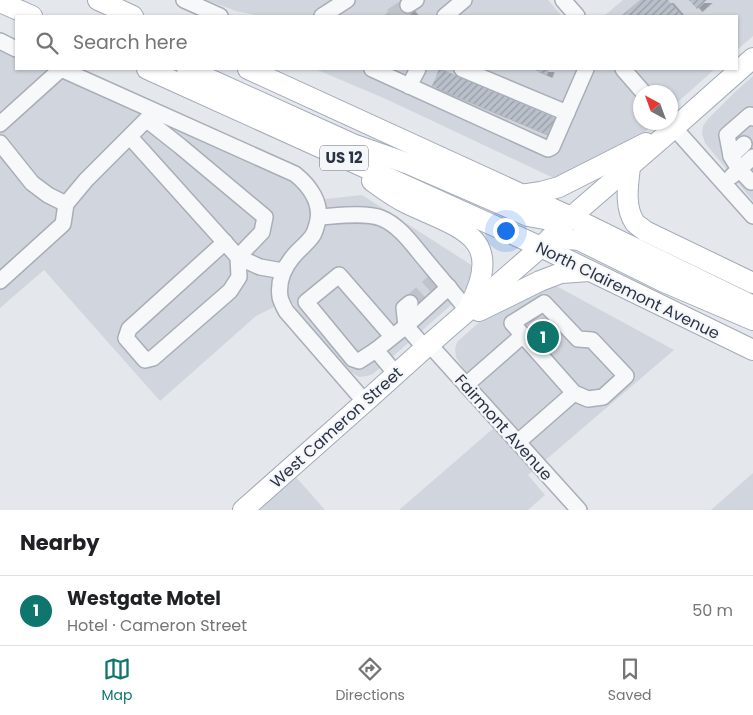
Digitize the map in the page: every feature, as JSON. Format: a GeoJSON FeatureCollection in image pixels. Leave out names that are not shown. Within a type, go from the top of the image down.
{"type":"FeatureCollection","features":[{"type":"Feature","properties":{"kind":"main road"},"geometry":{"type":"LineString","coordinates":[[98,0],[131,15]]}},
{"type":"Feature","properties":{"kind":"main road"},"geometry":{"type":"LineString","coordinates":[[0,2],[30,15]]}},
{"type":"Feature","properties":{"kind":"main road"},"geometry":{"type":"LineString","coordinates":[[678,120],[753,58]]}},
{"type":"Feature","properties":{"kind":"main road","name":"North Clairemont Avenue"},"geometry":{"type":"LineString","coordinates":[[149,70],[541,247],[753,350]]}},
{"type":"Feature","properties":{"kind":"main road"},"geometry":{"type":"LineString","coordinates":[[189,70],[356,145],[410,164],[528,216],[554,222],[571,217]]}},
{"type":"Feature","properties":{"kind":"main road","name":"US 12"},"geometry":{"type":"LineString","coordinates":[[250,70],[571,217],[753,306]]}},
{"type":"Feature","properties":{"kind":"main road"},"geometry":{"type":"LineString","coordinates":[[521,194],[541,192],[559,187],[663,130]]}},
{"type":"Feature","properties":{"kind":"main road"},"geometry":{"type":"LineString","coordinates":[[448,327],[630,167],[667,130]]}},
{"type":"Feature","properties":{"kind":"main road"},"geometry":{"type":"LineString","coordinates":[[327,150],[405,202],[458,226],[471,236],[482,254],[483,267],[477,292],[468,310]]}},
{"type":"Feature","properties":{"kind":"main road"},"geometry":{"type":"LineString","coordinates":[[630,167],[628,198],[631,213],[636,224],[644,231],[753,283]]}},
{"type":"Feature","properties":{"kind":"main road"},"geometry":{"type":"LineString","coordinates":[[541,247],[556,240],[579,240],[664,282],[753,320]]}},
{"type":"Feature","properties":{"kind":"main road"},"geometry":{"type":"LineString","coordinates":[[448,327],[502,299],[556,275],[568,272],[591,271]]}},
{"type":"Feature","properties":{"kind":"main road","name":"West Cameron Street"},"geometry":{"type":"LineString","coordinates":[[251,507],[448,327]]}},
{"type":"Feature","properties":{"kind":"street"},"geometry":{"type":"LineString","coordinates":[[184,0],[218,15]]}},
{"type":"Feature","properties":{"kind":"street"},"geometry":{"type":"LineString","coordinates":[[325,15],[348,0]]}},
{"type":"Feature","properties":{"kind":"street"},"geometry":{"type":"LineString","coordinates":[[446,15],[464,0]]}},
{"type":"Feature","properties":{"kind":"street"},"geometry":{"type":"LineString","coordinates":[[563,0],[576,15]]}},
{"type":"Feature","properties":{"kind":"street"},"geometry":{"type":"LineString","coordinates":[[0,42],[15,49]]}},
{"type":"Feature","properties":{"kind":"street"},"geometry":{"type":"LineString","coordinates":[[0,124],[60,70]]}},
{"type":"Feature","properties":{"kind":"street"},"geometry":{"type":"LineString","coordinates":[[63,70],[151,116],[295,174],[305,182],[313,194],[319,216],[314,234],[291,258],[283,271],[280,280],[280,299],[286,312],[365,402]]}},
{"type":"Feature","properties":{"kind":"street"},"geometry":{"type":"LineString","coordinates":[[374,70],[548,149],[552,148],[586,70]]}},
{"type":"Feature","properties":{"kind":"street"},"geometry":{"type":"LineString","coordinates":[[409,86],[417,70]]}},
{"type":"Feature","properties":{"kind":"street"},"geometry":{"type":"LineString","coordinates":[[464,70],[567,113]]}},
{"type":"Feature","properties":{"kind":"street"},"geometry":{"type":"LineString","coordinates":[[624,70],[637,85]]}},
{"type":"Feature","properties":{"kind":"street"},"geometry":{"type":"LineString","coordinates":[[752,183],[739,169],[731,156],[727,135],[750,115],[753,118]]}},
{"type":"Feature","properties":{"kind":"street"},"geometry":{"type":"LineString","coordinates":[[0,281],[63,224],[66,204],[86,180],[151,116]]}},
{"type":"Feature","properties":{"kind":"street"},"geometry":{"type":"LineString","coordinates":[[151,116],[180,146],[265,217],[262,232],[238,257],[239,276],[230,291],[153,358],[145,360],[126,338],[129,329],[225,242]]}},
{"type":"Feature","properties":{"kind":"street"},"geometry":{"type":"LineString","coordinates":[[676,130],[724,183],[750,208]]}},
{"type":"Feature","properties":{"kind":"street"},"geometry":{"type":"LineString","coordinates":[[130,136],[238,257],[260,267],[283,271]]}},
{"type":"Feature","properties":{"kind":"street"},"geometry":{"type":"LineString","coordinates":[[0,142],[32,183],[48,195],[66,204]]}},
{"type":"Feature","properties":{"kind":"street"},"geometry":{"type":"LineString","coordinates":[[731,156],[744,144]]}},
{"type":"Feature","properties":{"kind":"street"},"geometry":{"type":"LineString","coordinates":[[724,183],[753,157]]}},
{"type":"Feature","properties":{"kind":"street"},"geometry":{"type":"LineString","coordinates":[[319,216],[368,216],[380,218],[393,225],[405,236],[440,282],[468,310]]}},
{"type":"Feature","properties":{"kind":"street"},"geometry":{"type":"LineString","coordinates":[[392,336],[339,275],[306,302],[354,359],[359,361],[406,326],[440,282]]}},
{"type":"Feature","properties":{"kind":"street"},"geometry":{"type":"LineString","coordinates":[[406,326],[404,308],[410,303]]}},
{"type":"Feature","properties":{"kind":"street"},"geometry":{"type":"LineString","coordinates":[[544,303],[578,339],[592,340],[626,376],[602,397],[588,399],[574,393],[523,335],[512,323],[544,303]]}},
{"type":"Feature","properties":{"kind":"street","name":"Fairmont Avenue"},"geometry":{"type":"LineString","coordinates":[[406,326],[466,385],[578,510]]}},
{"type":"Feature","properties":{"kind":"street"},"geometry":{"type":"LineString","coordinates":[[466,385],[523,335]]}},
{"type":"Feature","properties":{"kind":"street"},"geometry":{"type":"LineString","coordinates":[[376,350],[396,374]]}},
{"type":"Feature","properties":{"kind":"street"},"geometry":{"type":"LineString","coordinates":[[518,442],[574,393]]}},
{"type":"Feature","properties":{"kind":"shaded area"},"geometry":{"type":"Polygon","coordinates":[[[206,0],[548,0],[561,15],[255,15],[236,11],[206,0]]]}},
{"type":"Feature","properties":{"kind":"shaded area"},"geometry":{"type":"Polygon","coordinates":[[[623,0],[753,0],[753,36],[738,49],[738,15],[605,15],[623,0]]]}},
{"type":"Feature","properties":{"kind":"shaded area"},"geometry":{"type":"Polygon","coordinates":[[[0,49],[15,56],[15,70],[45,70],[295,183],[307,201],[362,195],[473,266],[470,284],[460,297],[373,374],[359,377],[351,372],[298,312],[290,299],[256,316],[160,401],[44,270],[0,308],[0,49]]]}},
{"type":"Feature","properties":{"kind":"shaded area"},"geometry":{"type":"Polygon","coordinates":[[[317,70],[714,70],[678,102],[678,85],[633,85],[633,130],[647,130],[629,146],[560,181],[386,99],[317,70]]]}},
{"type":"Feature","properties":{"kind":"shaded area"},"geometry":{"type":"Polygon","coordinates":[[[753,76],[753,201],[705,143],[702,134],[703,126],[708,119],[753,76]]]}},
{"type":"Feature","properties":{"kind":"shaded area"},"geometry":{"type":"Polygon","coordinates":[[[549,282],[674,350],[528,475],[545,495],[528,510],[399,510],[503,420],[469,379],[456,357],[455,349],[457,342],[485,317],[549,282]]]}},
{"type":"Feature","properties":{"kind":"shaded area"},"geometry":{"type":"Polygon","coordinates":[[[753,473],[753,510],[711,510],[753,473]]]}},
{"type":"Feature","properties":{"kind":"shaded area"},"geometry":{"type":"Polygon","coordinates":[[[295,476],[325,510],[256,510],[295,476]]]}},
{"type":"Feature","properties":{"kind":"building"},"geometry":{"type":"Polygon","coordinates":[[[403,0],[413,12],[409,15],[384,15],[403,0]]]}},
{"type":"Feature","properties":{"kind":"building"},"geometry":{"type":"Polygon","coordinates":[[[640,0],[668,0],[681,15],[622,15],[640,0]]]}},
{"type":"Feature","properties":{"kind":"building"},"geometry":{"type":"Polygon","coordinates":[[[689,0],[707,0],[697,9],[689,0]]]}},
{"type":"Feature","properties":{"kind":"building"},"geometry":{"type":"Polygon","coordinates":[[[439,70],[443,70],[560,120],[553,137],[432,86],[439,70]]]}},
{"type":"Feature","properties":{"kind":"building"},"geometry":{"type":"Polygon","coordinates":[[[535,70],[549,70],[547,75],[535,70]]]}},
{"type":"Feature","properties":{"kind":"tunnel"},"geometry":{"type":"LineString","coordinates":[[393,15],[408,5]]}},
{"type":"Feature","properties":{"kind":"tunnel"},"geometry":{"type":"LineString","coordinates":[[410,303],[433,282]]}},
{"type":"Feature","properties":{"kind":"place","name":"Westgate Motel"},"geometry":{"type":"Point","coordinates":[543,337]}}]}
